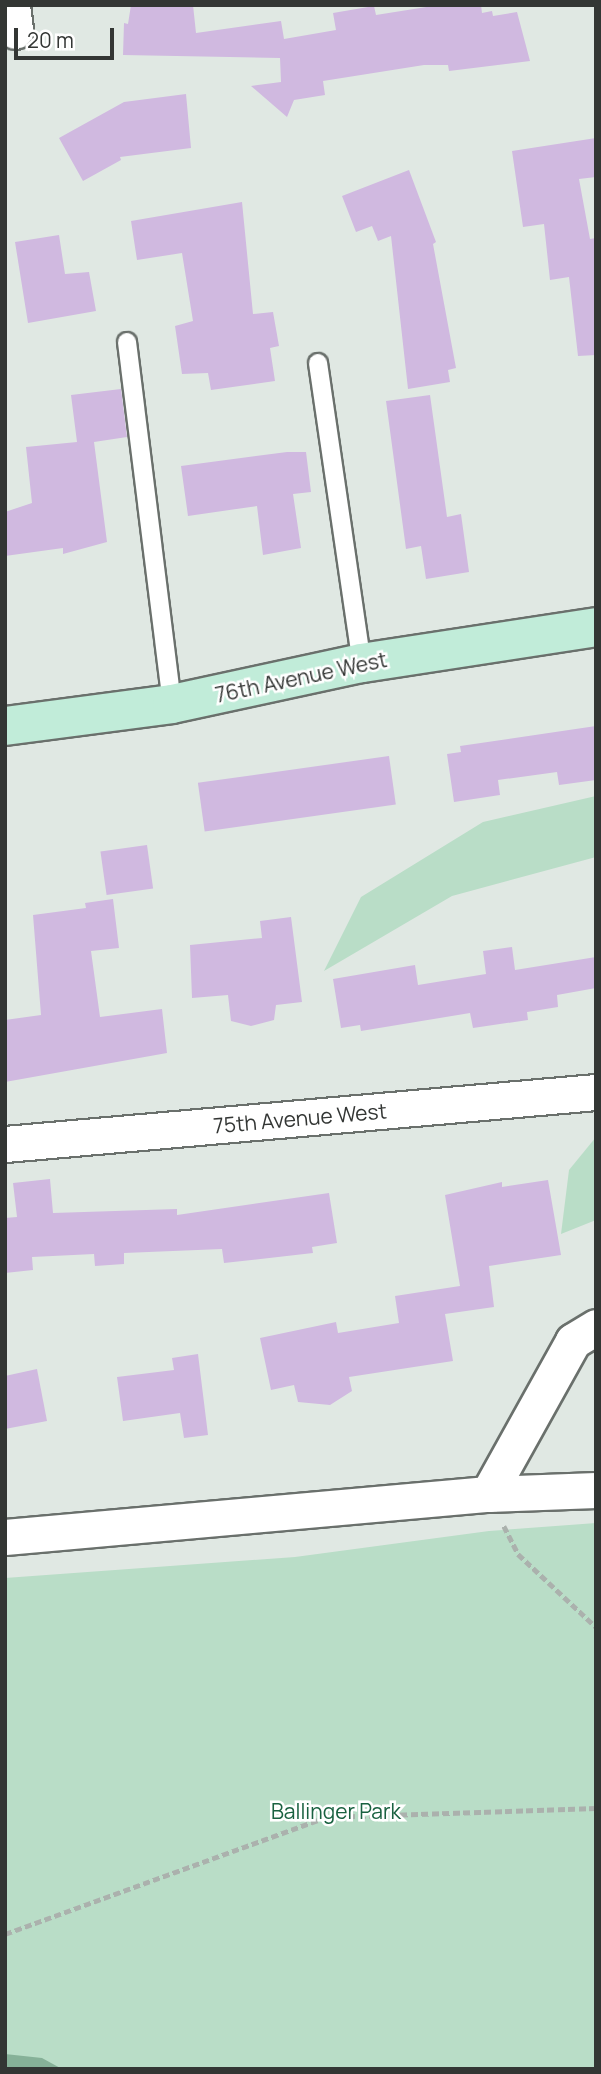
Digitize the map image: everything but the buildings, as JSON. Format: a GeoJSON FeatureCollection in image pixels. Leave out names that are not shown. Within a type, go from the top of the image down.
{"type":"FeatureCollection","features":[{"type":"Feature","properties":{"kind":"street","name":"76th Avenue West"},"geometry":{"type":"LineString","coordinates":[[5,726],[172,704],[362,663],[596,627]]}},
{"type":"Feature","properties":{"kind":"street","name":"75th Avenue West"},"geometry":{"type":"LineString","coordinates":[[5,1144],[596,1092]]}},
{"type":"Feature","properties":{"kind":"street"},"geometry":{"type":"LineString","coordinates":[[488,1494],[573,1341],[596,1327]]}},
{"type":"Feature","properties":{"kind":"street"},"geometry":{"type":"LineString","coordinates":[[5,1537],[488,1494],[596,1490]]}},
{"type":"Feature","properties":{"kind":"lane"},"geometry":{"type":"LineString","coordinates":[[127,342],[172,704]]}},
{"type":"Feature","properties":{"kind":"lane"},"geometry":{"type":"LineString","coordinates":[[318,363],[362,663]]}},
{"type":"Feature","properties":{"kind":"path"},"geometry":{"type":"LineString","coordinates":[[488,1494],[518,1554],[596,1627]]}},
{"type":"Feature","properties":{"kind":"path"},"geometry":{"type":"LineString","coordinates":[[5,1934],[327,1817],[596,1808]]}},
{"type":"Feature","properties":{"kind":"green space"},"geometry":{"type":"Polygon","coordinates":[[[596,796],[596,857],[452,896],[324,971],[361,897],[483,822],[596,796]]]}},
{"type":"Feature","properties":{"kind":"green space"},"geometry":{"type":"Polygon","coordinates":[[[596,1137],[596,1220],[561,1234],[569,1170],[596,1137]]]}},
{"type":"Feature","properties":{"kind":"green space","name":"Ballinger Park"},"geometry":{"type":"Polygon","coordinates":[[[596,1523],[596,2069],[5,2069],[5,1578],[295,1557],[489,1531],[596,1523]]]}},
{"type":"Feature","properties":{"kind":"shaded area"},"geometry":{"type":"Polygon","coordinates":[[[5,2054],[42,2058],[62,2069],[5,2069],[5,2054]]]}}]}
